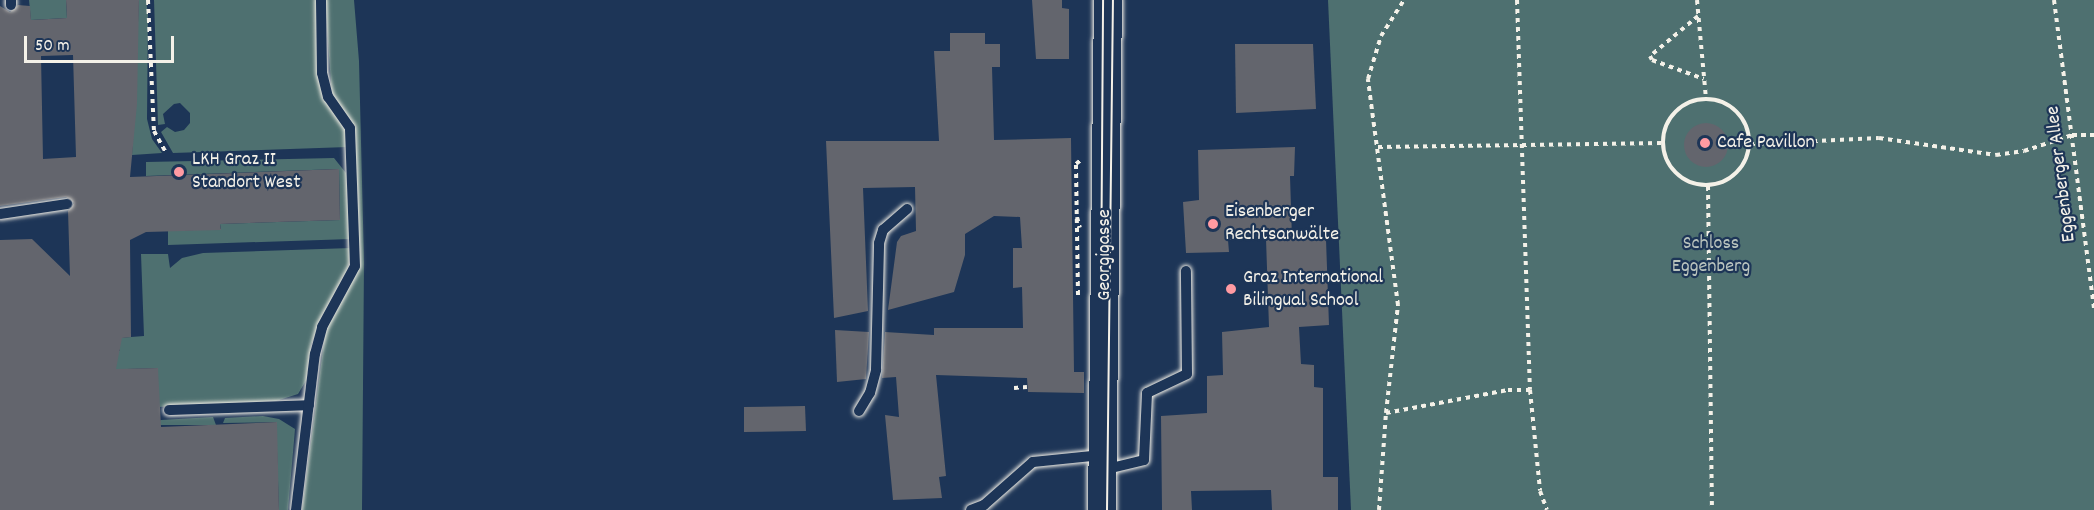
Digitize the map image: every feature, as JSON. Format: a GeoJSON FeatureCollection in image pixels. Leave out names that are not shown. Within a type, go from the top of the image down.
{"type":"FeatureCollection","features":[{"type":"Feature","properties":{"kind":"main road","name":"Georgigasse"},"geometry":{"type":"LineString","coordinates":[[1102,510],[1107,0]]}},
{"type":"Feature","properties":{"kind":"lane"},"geometry":{"type":"LineString","coordinates":[[296,510],[309,405],[322,327],[355,266],[350,128],[327,97],[322,73],[321,0]]}},
{"type":"Feature","properties":{"kind":"lane"},"geometry":{"type":"LineString","coordinates":[[0,214],[67,204]]}},
{"type":"Feature","properties":{"kind":"lane"},"geometry":{"type":"LineString","coordinates":[[859,411],[870,393],[876,370],[879,243],[883,230],[907,209]]}},
{"type":"Feature","properties":{"kind":"lane"},"geometry":{"type":"LineString","coordinates":[[972,510],[984,505],[1034,462],[1102,463],[1144,460],[1147,393],[1187,374],[1186,271]]}},
{"type":"Feature","properties":{"kind":"lane"},"geometry":{"type":"LineString","coordinates":[[169,410],[309,405]]}},
{"type":"Feature","properties":{"kind":"path"},"geometry":{"type":"LineString","coordinates":[[148,0],[154,131],[166,153]]}},
{"type":"Feature","properties":{"kind":"path"},"geometry":{"type":"LineString","coordinates":[[1379,510],[1386,413],[1398,305],[1368,79],[1381,36],[1404,0]]}},
{"type":"Feature","properties":{"kind":"path"},"geometry":{"type":"LineString","coordinates":[[1517,0],[1530,390],[1540,491],[1547,510]]}},
{"type":"Feature","properties":{"kind":"path"},"geometry":{"type":"LineString","coordinates":[[1697,0],[1706,99]]}},
{"type":"Feature","properties":{"kind":"path","name":"Eggenberger Allee"},"geometry":{"type":"LineString","coordinates":[[2054,0],[2094,309]]}},
{"type":"Feature","properties":{"kind":"path"},"geometry":{"type":"LineString","coordinates":[[1698,16],[1650,56],[1652,60],[1704,79]]}},
{"type":"Feature","properties":{"kind":"path"},"geometry":{"type":"LineString","coordinates":[[1706,99],[1732,107],[1748,130],[1750,144],[1744,163],[1732,178],[1708,186],[1682,179],[1665,156],[1662,143],[1671,117],[1692,101],[1706,99]]}},
{"type":"Feature","properties":{"kind":"path"},"geometry":{"type":"LineString","coordinates":[[1750,144],[1879,138],[1996,154],[2024,151],[2072,135],[2094,135]]}},
{"type":"Feature","properties":{"kind":"path"},"geometry":{"type":"LineString","coordinates":[[1378,147],[1662,143]]}},
{"type":"Feature","properties":{"kind":"path"},"geometry":{"type":"LineString","coordinates":[[1076,164],[1078,300]]}},
{"type":"Feature","properties":{"kind":"path"},"geometry":{"type":"LineString","coordinates":[[1708,186],[1712,510]]}},
{"type":"Feature","properties":{"kind":"path"},"geometry":{"type":"LineString","coordinates":[[1014,388],[1027,387]]}},
{"type":"Feature","properties":{"kind":"path"},"geometry":{"type":"LineString","coordinates":[[1386,413],[1508,390],[1530,390]]}},
{"type":"Feature","properties":{"kind":"green space"},"geometry":{"type":"Polygon","coordinates":[[[29,0],[66,0],[67,18],[31,20],[29,0]]]}},
{"type":"Feature","properties":{"kind":"green space"},"geometry":{"type":"Polygon","coordinates":[[[139,0],[146,0],[148,14],[147,119],[152,139],[162,153],[132,155],[139,0]]]}},
{"type":"Feature","properties":{"kind":"green space"},"geometry":{"type":"Polygon","coordinates":[[[154,0],[319,0],[319,72],[348,129],[348,147],[173,153],[161,132],[167,127],[175,132],[184,130],[190,123],[190,113],[180,103],[174,104],[163,114],[165,124],[158,125],[154,0]]]}},
{"type":"Feature","properties":{"kind":"green space"},"geometry":{"type":"Polygon","coordinates":[[[325,0],[354,0],[359,61],[364,262],[362,510],[302,510],[326,326],[352,277],[354,129],[332,97],[325,0]]]}},
{"type":"Feature","properties":{"kind":"green space","name":"Schloss Eggenberg"},"geometry":{"type":"Polygon","coordinates":[[[1328,0],[2094,0],[2094,510],[1351,510],[1328,0]]]}},
{"type":"Feature","properties":{"kind":"green space"},"geometry":{"type":"Polygon","coordinates":[[[334,158],[346,173],[351,239],[168,245],[168,231],[221,229],[220,224],[340,220],[339,169],[146,176],[146,162],[334,158]]]}},
{"type":"Feature","properties":{"kind":"green space"},"geometry":{"type":"Polygon","coordinates":[[[351,248],[348,269],[311,344],[307,379],[298,394],[276,401],[158,407],[157,368],[97,370],[120,350],[105,339],[144,336],[141,254],[168,254],[170,268],[182,258],[203,253],[351,248]]]}},
{"type":"Feature","properties":{"kind":"green space"},"geometry":{"type":"Polygon","coordinates":[[[263,416],[279,419],[295,429],[288,510],[279,510],[276,422],[223,423],[225,418],[263,416]]]}},
{"type":"Feature","properties":{"kind":"green space"},"geometry":{"type":"Polygon","coordinates":[[[213,417],[216,425],[148,425],[161,420],[213,417]]]}},
{"type":"Feature","properties":{"kind":"building"},"geometry":{"type":"Polygon","coordinates":[[[66,0],[139,0],[137,104],[130,177],[339,169],[340,220],[220,224],[221,230],[146,232],[130,240],[131,337],[122,338],[116,369],[158,368],[161,427],[277,422],[279,510],[0,510],[0,240],[32,239],[70,276],[68,211],[74,203],[66,197],[0,206],[0,6],[10,12],[18,5],[30,6],[31,20],[67,18],[66,0]],[[73,55],[41,56],[43,159],[76,157],[73,55]]]}},
{"type":"Feature","properties":{"kind":"building"},"geometry":{"type":"Polygon","coordinates":[[[1032,0],[1062,0],[1062,8],[1069,9],[1069,59],[1036,59],[1032,0]]]}},
{"type":"Feature","properties":{"kind":"building"},"geometry":{"type":"Polygon","coordinates":[[[950,33],[985,33],[985,44],[1000,44],[1000,67],[992,67],[994,140],[1071,138],[1074,372],[1084,372],[1084,393],[1028,392],[1027,378],[936,375],[946,476],[939,477],[942,498],[893,500],[885,415],[899,417],[896,377],[882,378],[885,332],[934,335],[934,328],[1023,328],[1022,287],[1013,288],[1013,248],[1022,248],[1020,217],[994,216],[965,234],[965,255],[954,292],[888,310],[897,242],[901,236],[916,231],[915,187],[863,188],[868,311],[834,318],[826,141],[939,141],[934,51],[950,51],[950,33]]]}},
{"type":"Feature","properties":{"kind":"building"},"geometry":{"type":"Polygon","coordinates":[[[1235,44],[1313,44],[1316,109],[1236,113],[1235,44]]]}},
{"type":"Feature","properties":{"kind":"building","name":"Cafe Pavillon"},"geometry":{"type":"Polygon","coordinates":[[[1706,123],[1721,130],[1728,145],[1721,160],[1706,167],[1691,160],[1684,145],[1691,130],[1706,123]]]}},
{"type":"Feature","properties":{"kind":"building"},"geometry":{"type":"Polygon","coordinates":[[[1295,147],[1294,176],[1290,176],[1292,238],[1326,239],[1329,325],[1299,327],[1301,364],[1314,365],[1314,387],[1323,388],[1323,477],[1338,477],[1338,510],[1272,510],[1271,490],[1191,491],[1192,510],[1162,510],[1161,416],[1207,413],[1207,376],[1223,375],[1222,332],[1269,327],[1266,239],[1228,240],[1229,252],[1186,253],[1183,202],[1199,200],[1198,150],[1295,147]]]}},
{"type":"Feature","properties":{"kind":"building"},"geometry":{"type":"Polygon","coordinates":[[[835,330],[869,332],[866,379],[837,382],[835,330]]]}},
{"type":"Feature","properties":{"kind":"building"},"geometry":{"type":"Polygon","coordinates":[[[805,406],[806,431],[744,432],[744,407],[805,406]]]}},
{"type":"Feature","properties":{"kind":"tram line"},"geometry":{"type":"LineString","coordinates":[[1101,297],[1103,0]]}},
{"type":"Feature","properties":{"kind":"tram line"},"geometry":{"type":"LineString","coordinates":[[1107,510],[1113,0]]}},
{"type":"Feature","properties":{"kind":"place","name":"Cafe Pavillon"},"geometry":{"type":"Point","coordinates":[1705,143]}},
{"type":"Feature","properties":{"kind":"place","name":"LKH Graz II Standort West"},"geometry":{"type":"Point","coordinates":[179,172]}},
{"type":"Feature","properties":{"kind":"place","name":"Eisenberger Rechtsanwälte"},"geometry":{"type":"Point","coordinates":[1213,224]}},
{"type":"Feature","properties":{"kind":"place","name":"Graz International Bilingual School"},"geometry":{"type":"Point","coordinates":[1231,289]}}]}
